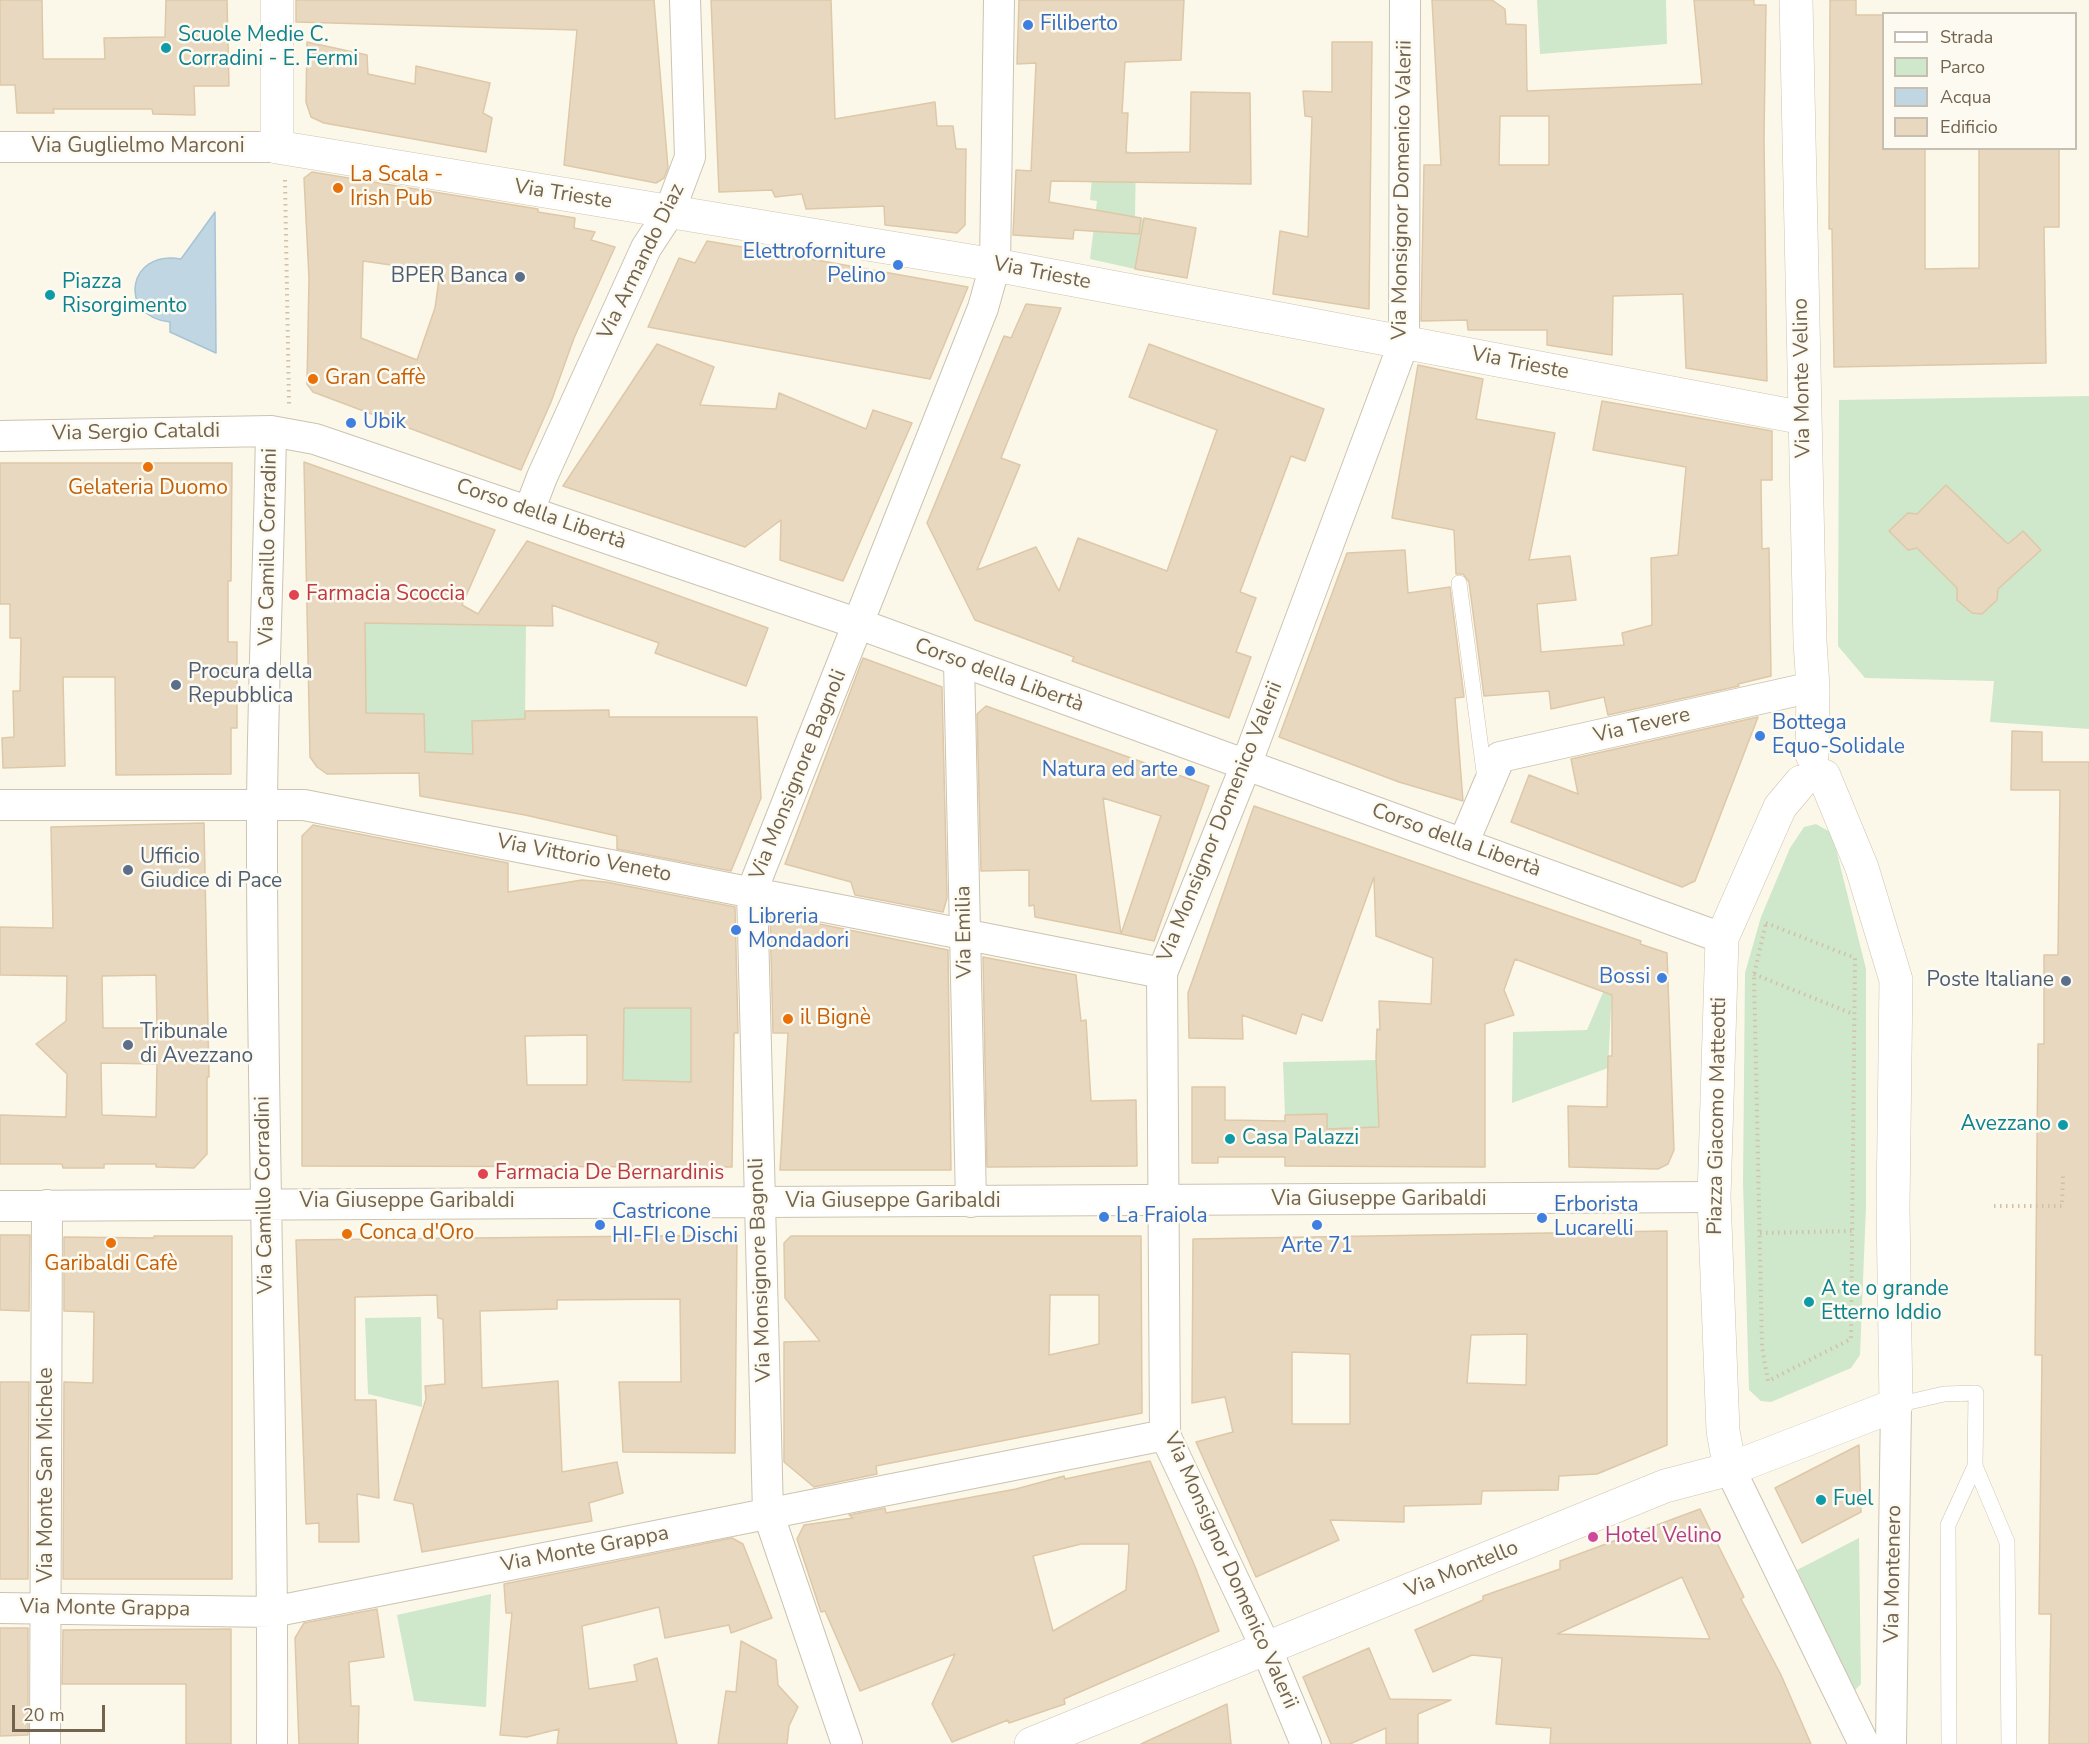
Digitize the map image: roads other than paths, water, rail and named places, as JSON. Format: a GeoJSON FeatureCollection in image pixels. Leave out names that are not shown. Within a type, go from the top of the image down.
{"type":"FeatureCollection","features":[{"type":"Feature","properties":{"kind":"street"},"geometry":{"type":"LineString","coordinates":[[277,0],[277,147]]}},
{"type":"Feature","properties":{"kind":"street","name":"Via Armando Diaz"},"geometry":{"type":"LineString","coordinates":[[529,511],[542,477],[646,248],[669,213],[690,157],[685,0]]}},
{"type":"Feature","properties":{"kind":"street","name":"Via Monsignore Bagnoli"},"geometry":{"type":"LineString","coordinates":[[847,1744],[768,1513],[758,1202],[752,891],[860,624],[983,308],[994,265],[999,0]]}},
{"type":"Feature","properties":{"kind":"street","name":"Via Monsignor Domenico Valerii"},"geometry":{"type":"LineString","coordinates":[[1306,1744],[1267,1650],[1165,1434],[1162,973],[1246,765],[1404,342],[1405,0]]}},
{"type":"Feature","properties":{"kind":"street","name":"Via Monte Velino"},"geometry":{"type":"LineString","coordinates":[[1796,0],[1804,418],[1813,687],[1812,771]]}},
{"type":"Feature","properties":{"kind":"street","name":"Via Guglielmo Marconi"},"geometry":{"type":"LineString","coordinates":[[0,147],[277,147]]}},
{"type":"Feature","properties":{"kind":"street","name":"Via Trieste"},"geometry":{"type":"LineString","coordinates":[[277,147],[994,265],[1804,418]]}},
{"type":"Feature","properties":{"kind":"street","name":"Corso della Libertà"},"geometry":{"type":"LineString","coordinates":[[280,421],[315,439],[860,624],[1463,844],[1724,932]]}},
{"type":"Feature","properties":{"kind":"street","name":"Via Sergio Cataldi"},"geometry":{"type":"LineString","coordinates":[[0,436],[280,421]]}},
{"type":"Feature","properties":{"kind":"street","name":"Via Camillo Corradini"},"geometry":{"type":"LineString","coordinates":[[272,1744],[262,804],[280,421]]}},
{"type":"Feature","properties":{"kind":"street","name":"Via Emilia"},"geometry":{"type":"LineString","coordinates":[[959,662],[971,1202]]}},
{"type":"Feature","properties":{"kind":"street","name":"Via Tevere"},"geometry":{"type":"LineString","coordinates":[[1463,844],[1486,785],[1500,757],[1813,687]]}},
{"type":"Feature","properties":{"kind":"street"},"geometry":{"type":"LineString","coordinates":[[1812,771],[1862,868],[1896,981],[1893,1208],[1896,1405]]}},
{"type":"Feature","properties":{"kind":"street","name":"Piazza Giacomo Matteotti"},"geometry":{"type":"LineString","coordinates":[[1730,1469],[1723,1431],[1714,1197],[1724,932],[1780,807],[1812,771]]}},
{"type":"Feature","properties":{"kind":"street","name":"Via Vittorio Veneto"},"geometry":{"type":"LineString","coordinates":[[0,805],[304,805],[1162,973]]}},
{"type":"Feature","properties":{"kind":"street","name":"Via Giuseppe Garibaldi"},"geometry":{"type":"LineString","coordinates":[[0,1206],[265,1202],[971,1202],[1714,1197]]}},
{"type":"Feature","properties":{"kind":"street","name":"Via Monte San Michele"},"geometry":{"type":"LineString","coordinates":[[45,1744],[47,1205]]}},
{"type":"Feature","properties":{"kind":"street","name":"Via Montello"},"geometry":{"type":"LineString","coordinates":[[1031,1744],[1267,1650],[1665,1486],[1730,1469],[1896,1405]]}},
{"type":"Feature","properties":{"kind":"street","name":"Via Montenero"},"geometry":{"type":"LineString","coordinates":[[1891,1744],[1896,1405]]}},
{"type":"Feature","properties":{"kind":"street","name":"Via Monte Grappa"},"geometry":{"type":"LineString","coordinates":[[0,1608],[272,1612],[1165,1434]]}},
{"type":"Feature","properties":{"kind":"street"},"geometry":{"type":"LineString","coordinates":[[1730,1469],[1864,1744]]}},
{"type":"Feature","properties":{"kind":"lane","name":"Via Tevere"},"geometry":{"type":"LineString","coordinates":[[1459,583],[1486,785]]}},
{"type":"Feature","properties":{"kind":"lane"},"geometry":{"type":"LineString","coordinates":[[1896,1405],[1944,1394],[1976,1393],[1975,1466],[2007,1542],[2009,1744]]}},
{"type":"Feature","properties":{"kind":"lane"},"geometry":{"type":"LineString","coordinates":[[1949,1744],[1948,1525],[1975,1466]]}},
{"type":"Feature","properties":{"kind":"water"},"geometry":{"type":"Polygon","coordinates":[[[215,212],[216,353],[170,332],[170,322],[153,317],[142,309],[136,297],[135,285],[140,273],[149,264],[163,259],[181,259],[215,212]]]}},
{"type":"Feature","properties":{"kind":"place","name":"Filiberto"},"geometry":{"type":"Point","coordinates":[1028,25]}},
{"type":"Feature","properties":{"kind":"place","name":"Scuole Medie C. Corradini - E. Fermi"},"geometry":{"type":"Point","coordinates":[166,48]}},
{"type":"Feature","properties":{"kind":"place","name":"La Scala - Irish Pub"},"geometry":{"type":"Point","coordinates":[338,188]}},
{"type":"Feature","properties":{"kind":"place","name":"Elettroforniture Pelino"},"geometry":{"type":"Point","coordinates":[898,265]}},
{"type":"Feature","properties":{"kind":"place","name":"BPER Banca"},"geometry":{"type":"Point","coordinates":[520,277]}},
{"type":"Feature","properties":{"kind":"place","name":"Piazza Risorgimento"},"geometry":{"type":"Point","coordinates":[50,295]}},
{"type":"Feature","properties":{"kind":"place","name":"Gran Caffè"},"geometry":{"type":"Point","coordinates":[313,379]}},
{"type":"Feature","properties":{"kind":"place","name":"Ubik"},"geometry":{"type":"Point","coordinates":[351,423]}},
{"type":"Feature","properties":{"kind":"place","name":"Gelateria Duomo"},"geometry":{"type":"Point","coordinates":[148,467]}},
{"type":"Feature","properties":{"kind":"place","name":"Farmacia Scoccia"},"geometry":{"type":"Point","coordinates":[294,595]}},
{"type":"Feature","properties":{"kind":"place","name":"Procura della Repubblica"},"geometry":{"type":"Point","coordinates":[176,685]}},
{"type":"Feature","properties":{"kind":"place","name":"Bottega Equo-Solidale"},"geometry":{"type":"Point","coordinates":[1760,736]}},
{"type":"Feature","properties":{"kind":"place","name":"Natura ed arte"},"geometry":{"type":"Point","coordinates":[1190,771]}},
{"type":"Feature","properties":{"kind":"place","name":"Ufficio Giudice di Pace"},"geometry":{"type":"Point","coordinates":[128,870]}},
{"type":"Feature","properties":{"kind":"place","name":"Libreria Mondadori"},"geometry":{"type":"Point","coordinates":[736,930]}},
{"type":"Feature","properties":{"kind":"place","name":"Bossi"},"geometry":{"type":"Point","coordinates":[1662,978]}},
{"type":"Feature","properties":{"kind":"place","name":"Poste Italiane"},"geometry":{"type":"Point","coordinates":[2066,981]}},
{"type":"Feature","properties":{"kind":"place","name":"il Bignè"},"geometry":{"type":"Point","coordinates":[788,1019]}},
{"type":"Feature","properties":{"kind":"place","name":"Tribunale di Avezzano"},"geometry":{"type":"Point","coordinates":[128,1045]}},
{"type":"Feature","properties":{"kind":"place","name":"Avezzano"},"geometry":{"type":"Point","coordinates":[2063,1125]}},
{"type":"Feature","properties":{"kind":"place","name":"Casa Palazzi"},"geometry":{"type":"Point","coordinates":[1230,1139]}},
{"type":"Feature","properties":{"kind":"place","name":"Farmacia De Bernardinis"},"geometry":{"type":"Point","coordinates":[483,1174]}},
{"type":"Feature","properties":{"kind":"place","name":"La Fraiola"},"geometry":{"type":"Point","coordinates":[1104,1217]}},
{"type":"Feature","properties":{"kind":"place","name":"Erborista Lucarelli"},"geometry":{"type":"Point","coordinates":[1542,1218]}},
{"type":"Feature","properties":{"kind":"place","name":"Castricone HI-FI e Dischi"},"geometry":{"type":"Point","coordinates":[600,1225]}},
{"type":"Feature","properties":{"kind":"place","name":"Arte 71"},"geometry":{"type":"Point","coordinates":[1317,1225]}},
{"type":"Feature","properties":{"kind":"place","name":"Conca d'Oro"},"geometry":{"type":"Point","coordinates":[347,1234]}},
{"type":"Feature","properties":{"kind":"place","name":"Garibaldi Cafè"},"geometry":{"type":"Point","coordinates":[111,1243]}},
{"type":"Feature","properties":{"kind":"place","name":"A te o grande Etterno Iddio"},"geometry":{"type":"Point","coordinates":[1809,1302]}},
{"type":"Feature","properties":{"kind":"place","name":"Fuel"},"geometry":{"type":"Point","coordinates":[1821,1500]}},
{"type":"Feature","properties":{"kind":"place","name":"Hotel Velino"},"geometry":{"type":"Point","coordinates":[1593,1537]}}]}
